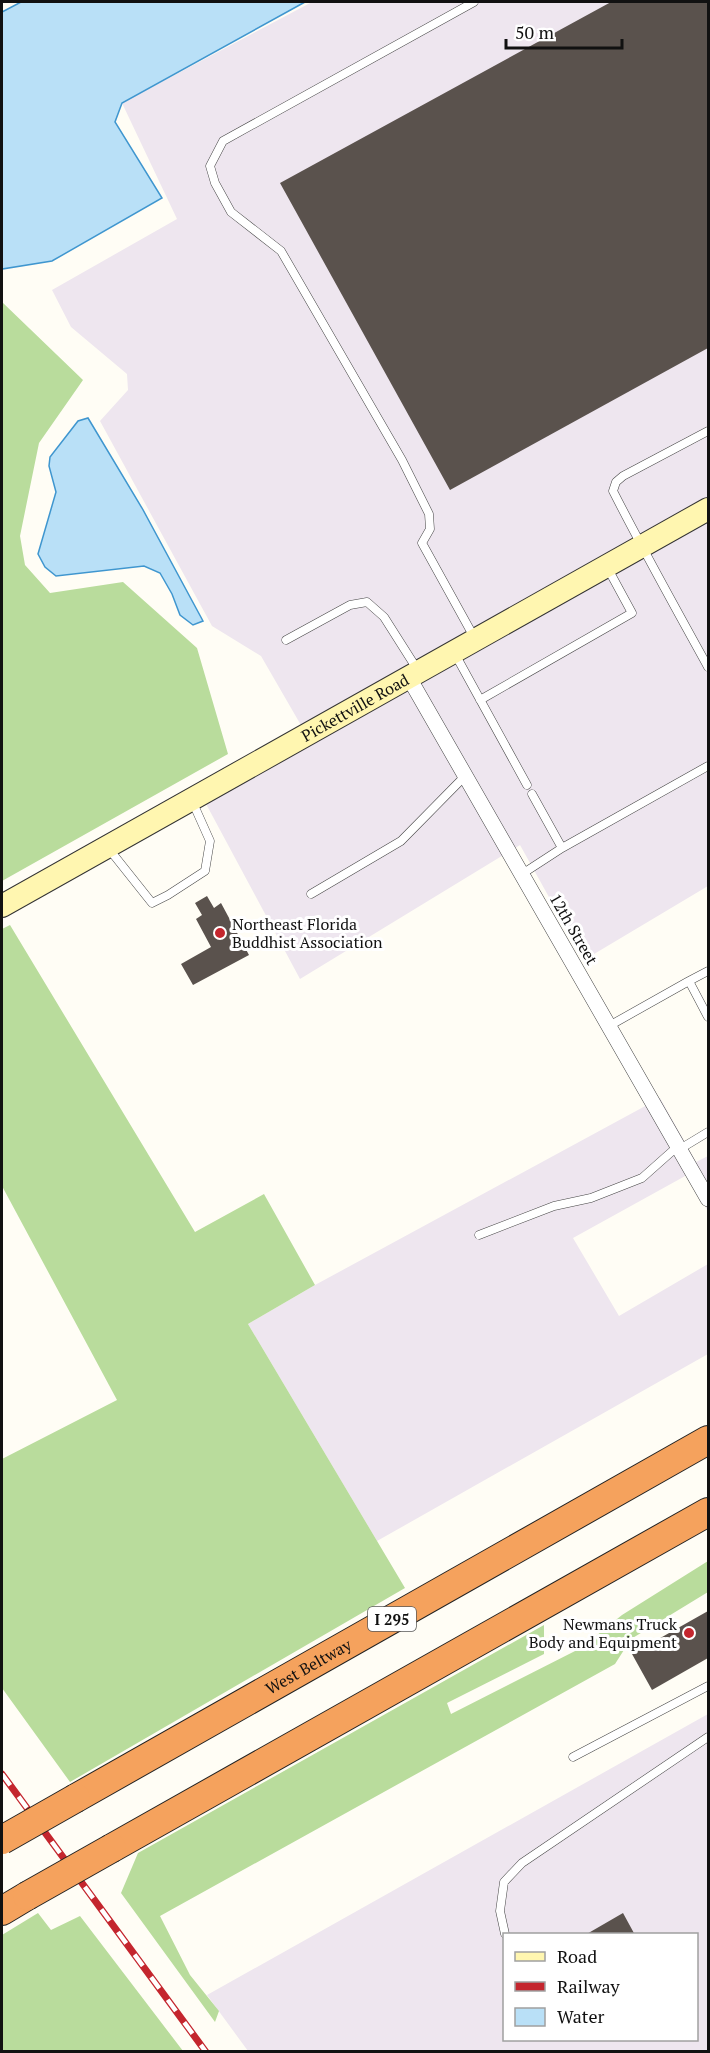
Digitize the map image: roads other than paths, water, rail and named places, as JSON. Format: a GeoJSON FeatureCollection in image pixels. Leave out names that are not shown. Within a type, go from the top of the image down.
{"type":"FeatureCollection","features":[{"type":"Feature","properties":{"kind":"highway","name":"West Beltway"},"geometry":{"type":"LineString","coordinates":[[2,1840],[708,1440]]}},
{"type":"Feature","properties":{"kind":"highway"},"geometry":{"type":"LineString","coordinates":[[2,1911],[708,1512]]}},
{"type":"Feature","properties":{"kind":"street","name":"Pickettville Road"},"geometry":{"type":"LineString","coordinates":[[2,906],[708,509]]}},
{"type":"Feature","properties":{"kind":"street","name":"12th Street"},"geometry":{"type":"LineString","coordinates":[[413,673],[466,775],[708,1199]]}},
{"type":"Feature","properties":{"kind":"lane"},"geometry":{"type":"LineString","coordinates":[[474,2],[223,141],[210,166],[215,183],[231,212],[280,251],[402,460],[429,514],[430,529],[422,543],[475,639]]}},
{"type":"Feature","properties":{"kind":"lane"},"geometry":{"type":"LineString","coordinates":[[708,431],[623,476],[616,483],[613,491],[708,668]]}},
{"type":"Feature","properties":{"kind":"lane"},"geometry":{"type":"LineString","coordinates":[[480,700],[632,613],[606,566]]}},
{"type":"Feature","properties":{"kind":"lane"},"geometry":{"type":"LineString","coordinates":[[286,640],[350,605],[367,602],[384,617],[413,673]]}},
{"type":"Feature","properties":{"kind":"lane"},"geometry":{"type":"LineString","coordinates":[[453,651],[526,784]]}},
{"type":"Feature","properties":{"kind":"lane"},"geometry":{"type":"LineString","coordinates":[[522,874],[562,848],[708,766]]}},
{"type":"Feature","properties":{"kind":"lane"},"geometry":{"type":"LineString","coordinates":[[311,894],[401,841],[466,775]]}},
{"type":"Feature","properties":{"kind":"lane"},"geometry":{"type":"LineString","coordinates":[[532,794],[562,848]]}},
{"type":"Feature","properties":{"kind":"lane"},"geometry":{"type":"LineString","coordinates":[[107,846],[152,903],[168,895],[205,871],[210,842],[191,799]]}},
{"type":"Feature","properties":{"kind":"lane"},"geometry":{"type":"LineString","coordinates":[[609,1026],[708,971]]}},
{"type":"Feature","properties":{"kind":"lane"},"geometry":{"type":"LineString","coordinates":[[689,981],[708,1017]]}},
{"type":"Feature","properties":{"kind":"lane"},"geometry":{"type":"LineString","coordinates":[[478,1235],[554,1206],[591,1198],[642,1178],[679,1147],[708,1132]]}},
{"type":"Feature","properties":{"kind":"lane"},"geometry":{"type":"LineString","coordinates":[[573,1757],[708,1686]]}},
{"type":"Feature","properties":{"kind":"lane"},"geometry":{"type":"LineString","coordinates":[[505,1933],[501,1911],[504,1882],[522,1863],[708,1737]]}},
{"type":"Feature","properties":{"kind":"water"},"geometry":{"type":"Polygon","coordinates":[[[21,2],[305,2],[122,103],[115,122],[162,198],[52,261],[2,269],[2,12],[21,2]]]}},
{"type":"Feature","properties":{"kind":"water"},"geometry":{"type":"Polygon","coordinates":[[[88,418],[142,508],[203,621],[193,625],[180,615],[172,594],[160,573],[144,566],[56,576],[45,567],[38,554],[56,492],[49,466],[50,457],[78,421],[88,418]]]}},
{"type":"Feature","properties":{"kind":"railway"},"geometry":{"type":"LineString","coordinates":[[2,1774],[206,2052]]}},
{"type":"Feature","properties":{"kind":"place","name":"Northeast Florida Buddhist Association"},"geometry":{"type":"Point","coordinates":[220,933]}},
{"type":"Feature","properties":{"kind":"place","name":"Newmans Truck Body and Equipment"},"geometry":{"type":"Point","coordinates":[689,1633]}}]}
